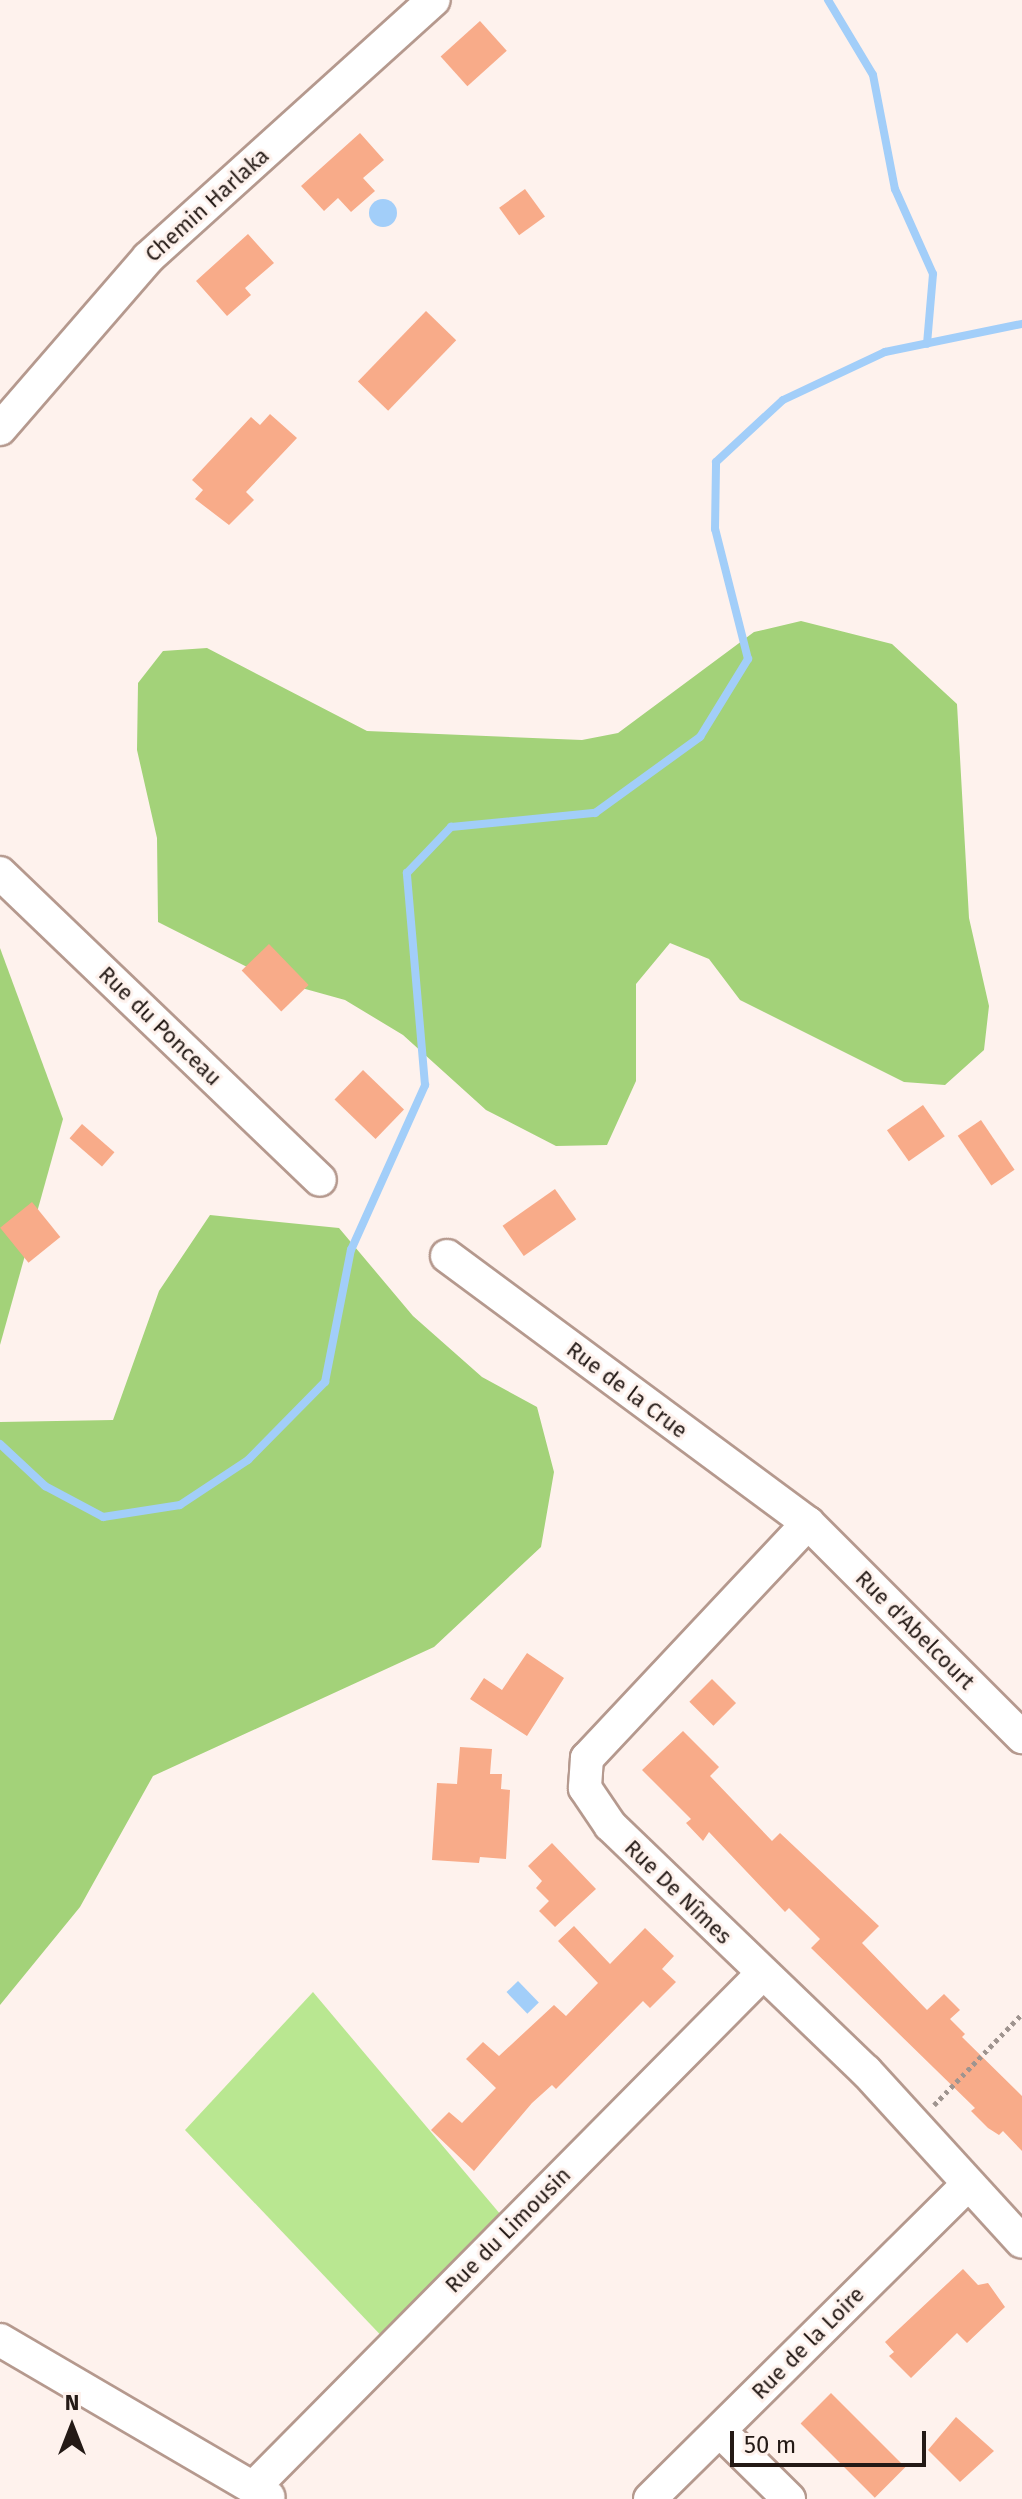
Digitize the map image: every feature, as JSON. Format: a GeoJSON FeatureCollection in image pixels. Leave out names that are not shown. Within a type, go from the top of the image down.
{"type":"FeatureCollection","features":[{"type":"Feature","properties":{"kind":"street","name":"Chemin Harlaka"},"geometry":{"type":"LineString","coordinates":[[0,429],[148,258],[434,0]]}},
{"type":"Feature","properties":{"kind":"street","name":"Rue du Ponceau"},"geometry":{"type":"LineString","coordinates":[[0,873],[320,1180]]}},
{"type":"Feature","properties":{"kind":"street","name":"Rue de la Crue"},"geometry":{"type":"LineString","coordinates":[[447,1256],[808,1523]]}},
{"type":"Feature","properties":{"kind":"street","name":"Rue d'Abelcourt"},"geometry":{"type":"LineString","coordinates":[[808,1523],[1022,1737]]}},
{"type":"Feature","properties":{"kind":"street","name":"Rue De Nîmes"},"geometry":{"type":"LineString","coordinates":[[808,1523],[587,1758],[585,1788],[610,1825],[866,2071],[966,2186],[1022,2242]]}},
{"type":"Feature","properties":{"kind":"street","name":"Rue du Limousin"},"geometry":{"type":"LineString","coordinates":[[263,2493],[762,1974]]}},
{"type":"Feature","properties":{"kind":"street","name":"Rue de la Loire"},"geometry":{"type":"LineString","coordinates":[[650,2499],[966,2186]]}},
{"type":"Feature","properties":{"kind":"street"},"geometry":{"type":"LineString","coordinates":[[0,2340],[263,2493]]}},
{"type":"Feature","properties":{"kind":"street"},"geometry":{"type":"LineString","coordinates":[[720,2431],[789,2499]]}},
{"type":"Feature","properties":{"kind":"path"},"geometry":{"type":"LineString","coordinates":[[914,2125],[1022,2014]]}},
{"type":"Feature","properties":{"kind":"green space"},"geometry":{"type":"Polygon","coordinates":[[[801,621],[892,644],[957,704],[969,918],[989,1006],[984,1050],[945,1085],[904,1082],[740,1000],[709,959],[670,943],[636,984],[636,1081],[607,1145],[556,1146],[486,1110],[403,1035],[345,1000],[273,980],[158,922],[157,838],[137,750],[138,683],[163,651],[207,648],[367,731],[582,740],[618,733],[754,632],[801,621]]]}},
{"type":"Feature","properties":{"kind":"green space"},"geometry":{"type":"Polygon","coordinates":[[[0,948],[63,1119],[0,1345],[0,948]]]}},
{"type":"Feature","properties":{"kind":"green space"},"geometry":{"type":"Polygon","coordinates":[[[210,1215],[339,1228],[413,1316],[482,1377],[537,1407],[554,1472],[541,1547],[434,1647],[153,1776],[80,1907],[0,2005],[0,1422],[113,1420],[159,1291],[210,1215]]]}},
{"type":"Feature","properties":{"kind":"green space"},"geometry":{"type":"Polygon","coordinates":[[[313,1992],[511,2227],[392,2347],[185,2130],[313,1992]]]}},
{"type":"Feature","properties":{"kind":"water"},"geometry":{"type":"Polygon","coordinates":[[[383,199],[393,203],[397,213],[393,223],[383,227],[373,223],[369,213],[373,203],[383,199]]]}},
{"type":"Feature","properties":{"kind":"water"},"geometry":{"type":"Polygon","coordinates":[[[518,1981],[539,2003],[527,2014],[506,1992],[518,1981]]]}},
{"type":"Feature","properties":{"kind":"building"},"geometry":{"type":"Polygon","coordinates":[[[480,21],[507,51],[467,86],[441,56],[480,21]]]}},
{"type":"Feature","properties":{"kind":"building"},"geometry":{"type":"Polygon","coordinates":[[[360,133],[384,160],[363,178],[375,191],[351,212],[338,198],[324,211],[301,186],[360,133]]]}},
{"type":"Feature","properties":{"kind":"building"},"geometry":{"type":"Polygon","coordinates":[[[525,189],[545,217],[519,235],[499,208],[525,189]]]}},
{"type":"Feature","properties":{"kind":"building"},"geometry":{"type":"Polygon","coordinates":[[[248,234],[274,263],[245,288],[251,295],[227,316],[196,281],[248,234]]]}},
{"type":"Feature","properties":{"kind":"building"},"geometry":{"type":"Polygon","coordinates":[[[426,311],[456,340],[388,411],[358,381],[426,311]]]}},
{"type":"Feature","properties":{"kind":"building"},"geometry":{"type":"Polygon","coordinates":[[[270,414],[297,438],[246,492],[254,500],[229,525],[195,499],[203,490],[192,480],[251,417],[260,425],[270,414]]]}},
{"type":"Feature","properties":{"kind":"building"},"geometry":{"type":"Polygon","coordinates":[[[269,944],[309,985],[281,1011],[242,970],[269,944]]]}},
{"type":"Feature","properties":{"kind":"building"},"geometry":{"type":"Polygon","coordinates":[[[363,1070],[404,1110],[376,1139],[335,1099],[363,1070]]]}},
{"type":"Feature","properties":{"kind":"building"},"geometry":{"type":"Polygon","coordinates":[[[923,1105],[945,1136],[909,1161],[887,1130],[923,1105]]]}},
{"type":"Feature","properties":{"kind":"building"},"geometry":{"type":"Polygon","coordinates":[[[981,1120],[1015,1170],[991,1185],[958,1136],[981,1120]]]}},
{"type":"Feature","properties":{"kind":"building"},"geometry":{"type":"Polygon","coordinates":[[[82,1124],[114,1152],[102,1167],[70,1138],[82,1124]]]}},
{"type":"Feature","properties":{"kind":"building"},"geometry":{"type":"Polygon","coordinates":[[[555,1189],[576,1219],[524,1256],[503,1226],[555,1189]]]}},
{"type":"Feature","properties":{"kind":"building"},"geometry":{"type":"Polygon","coordinates":[[[32,1202],[60,1237],[28,1263],[0,1228],[32,1202]]]}},
{"type":"Feature","properties":{"kind":"building"},"geometry":{"type":"Polygon","coordinates":[[[527,1653],[564,1678],[527,1736],[470,1699],[484,1678],[502,1690],[527,1653]]]}},
{"type":"Feature","properties":{"kind":"building"},"geometry":{"type":"Polygon","coordinates":[[[712,1679],[736,1703],[713,1726],[689,1702],[712,1679]]]}},
{"type":"Feature","properties":{"kind":"building"},"geometry":{"type":"Polygon","coordinates":[[[683,1731],[719,1767],[710,1776],[772,1841],[780,1833],[879,1926],[862,1943],[927,2010],[944,1994],[960,2010],[950,2019],[965,2034],[962,2037],[1022,2096],[1022,2151],[1003,2131],[999,2135],[971,2111],[975,2108],[811,1948],[820,1939],[789,1908],[785,1912],[709,1832],[703,1841],[686,1823],[691,1819],[642,1770],[683,1731]]]}},
{"type":"Feature","properties":{"kind":"building"},"geometry":{"type":"Polygon","coordinates":[[[460,1747],[492,1749],[490,1774],[502,1774],[501,1789],[510,1790],[506,1859],[480,1857],[479,1863],[432,1860],[437,1783],[457,1784],[460,1747]]]}},
{"type":"Feature","properties":{"kind":"building"},"geometry":{"type":"Polygon","coordinates":[[[552,1843],[596,1889],[555,1927],[539,1911],[549,1901],[536,1888],[542,1881],[528,1866],[552,1843]]]}},
{"type":"Feature","properties":{"kind":"building"},"geometry":{"type":"Polygon","coordinates":[[[574,1926],[610,1964],[645,1928],[674,1956],[662,1969],[676,1982],[650,2008],[643,2001],[556,2089],[552,2085],[532,2103],[474,2171],[431,2130],[449,2112],[462,2123],[496,2088],[466,2059],[483,2042],[499,2056],[554,2005],[566,2016],[598,1983],[558,1941],[574,1926]]]}},
{"type":"Feature","properties":{"kind":"building"},"geometry":{"type":"Polygon","coordinates":[[[963,2269],[978,2285],[988,2283],[1005,2307],[967,2343],[957,2333],[911,2378],[889,2356],[894,2352],[885,2342],[963,2269]]]}},
{"type":"Feature","properties":{"kind":"building"},"geometry":{"type":"Polygon","coordinates":[[[831,2393],[905,2467],[875,2498],[801,2423],[831,2393]]]}},
{"type":"Feature","properties":{"kind":"building"},"geometry":{"type":"Polygon","coordinates":[[[956,2417],[994,2451],[960,2482],[928,2450],[956,2417]]]}},
{"type":"Feature","properties":{"kind":"waterway"},"geometry":{"type":"LineString","coordinates":[[828,0],[873,75],[895,189],[933,274],[927,344]]}},
{"type":"Feature","properties":{"kind":"waterway"},"geometry":{"type":"LineString","coordinates":[[0,1444],[45,1486],[103,1517],[180,1505],[248,1460],[325,1382],[351,1250],[425,1085],[407,873],[451,827],[595,813],[700,737],[748,659],[715,529],[716,462],[783,400],[885,352],[1022,324]]}}]}
